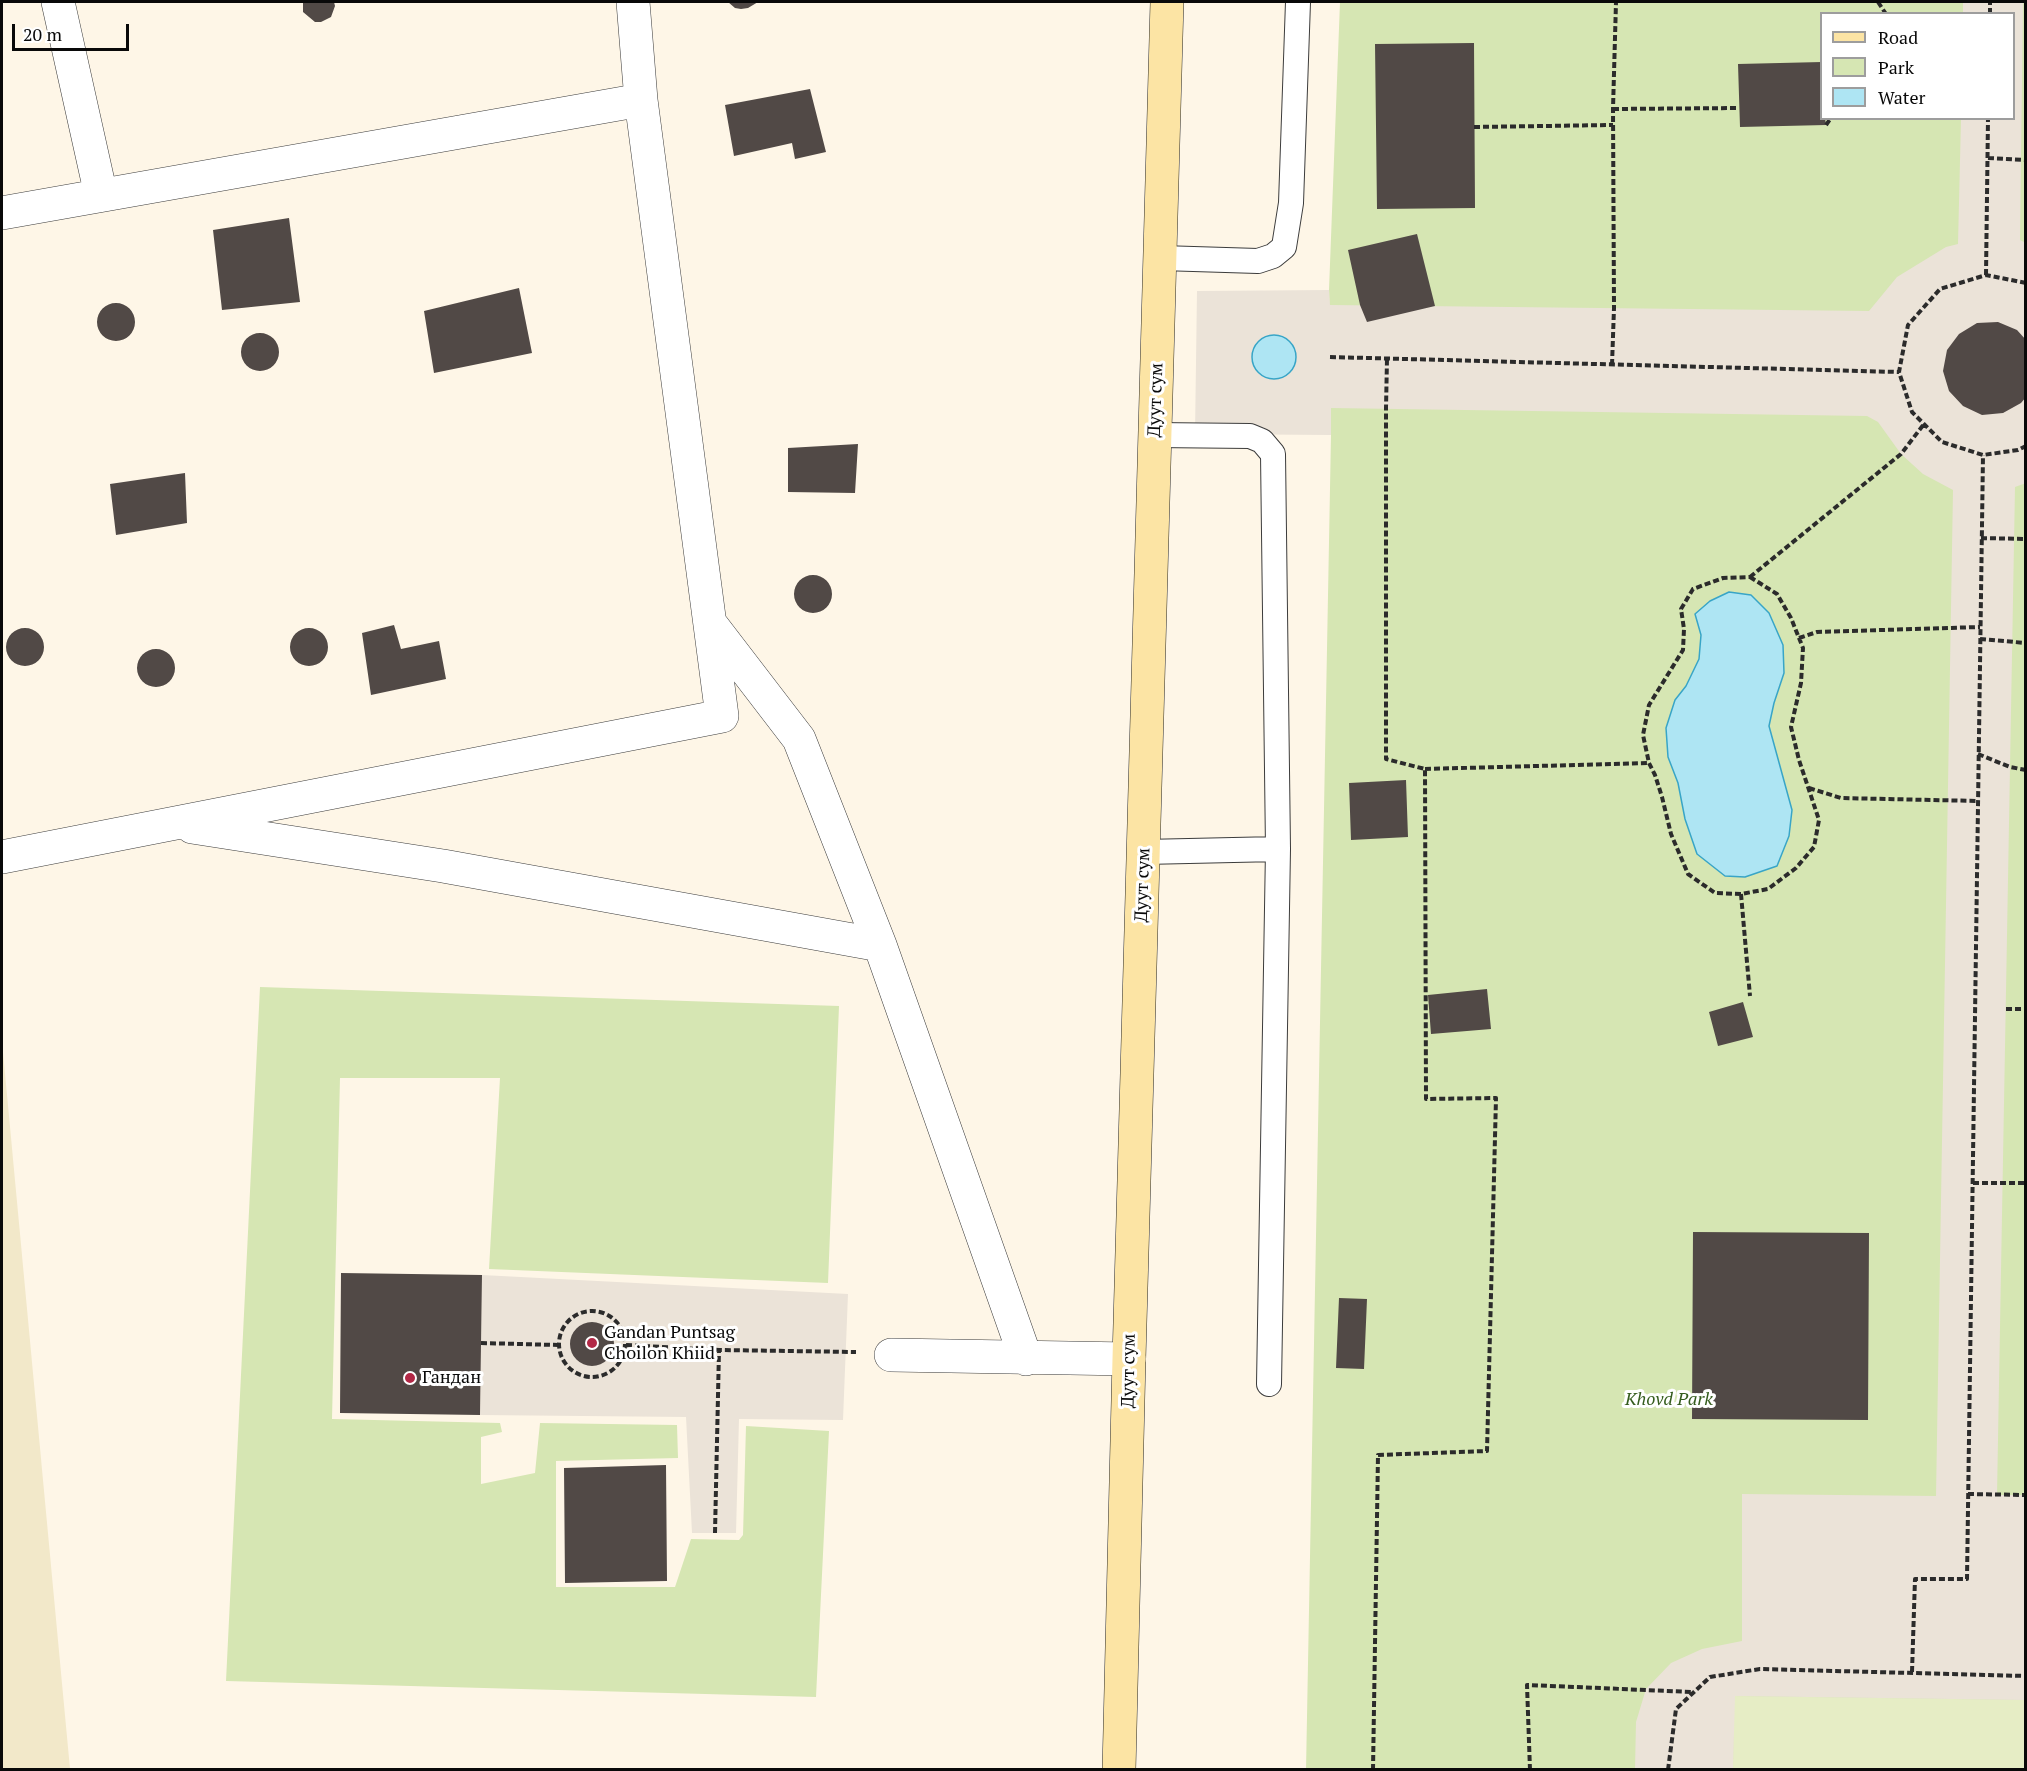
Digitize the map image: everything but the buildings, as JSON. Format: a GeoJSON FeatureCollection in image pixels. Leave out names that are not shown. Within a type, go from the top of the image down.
{"type":"FeatureCollection","features":[{"type":"Feature","properties":{"kind":"main road","name":"Дуут сум"},"geometry":{"type":"LineString","coordinates":[[1119,1770],[1167,2]]}},
{"type":"Feature","properties":{"kind":"street"},"geometry":{"type":"LineString","coordinates":[[58,2],[100,195]]}},
{"type":"Feature","properties":{"kind":"street"},"geometry":{"type":"LineString","coordinates":[[2,857],[722,716],[641,100],[633,2]]}},
{"type":"Feature","properties":{"kind":"street"},"geometry":{"type":"LineString","coordinates":[[2,213],[641,100]]}},
{"type":"Feature","properties":{"kind":"street"},"geometry":{"type":"LineString","coordinates":[[710,623],[800,739],[880,945],[1026,1359]]}},
{"type":"Feature","properties":{"kind":"street"},"geometry":{"type":"LineString","coordinates":[[170,824],[443,866],[880,945]]}},
{"type":"Feature","properties":{"kind":"street"},"geometry":{"type":"LineString","coordinates":[[891,1355],[1129,1359]]}},
{"type":"Feature","properties":{"kind":"lane"},"geometry":{"type":"LineString","coordinates":[[1161,258],[1258,261],[1273,256],[1284,247],[1291,203],[1298,2]]}},
{"type":"Feature","properties":{"kind":"lane"},"geometry":{"type":"LineString","coordinates":[[1155,435],[1250,436],[1262,441],[1273,454],[1278,849],[1269,1384]]}},
{"type":"Feature","properties":{"kind":"lane"},"geometry":{"type":"LineString","coordinates":[[1144,852],[1278,849]]}},
{"type":"Feature","properties":{"kind":"path"},"geometry":{"type":"LineString","coordinates":[[1612,365],[1613,109],[1616,2]]}},
{"type":"Feature","properties":{"kind":"path"},"geometry":{"type":"LineString","coordinates":[[1613,109],[1739,108]]}},
{"type":"Feature","properties":{"kind":"path"},"geometry":{"type":"LineString","coordinates":[[1826,125],[1830,120]]}},
{"type":"Feature","properties":{"kind":"path"},"geometry":{"type":"LineString","coordinates":[[1986,275],[1988,120]]}},
{"type":"Feature","properties":{"kind":"path"},"geometry":{"type":"LineString","coordinates":[[1474,127],[1613,125]]}},
{"type":"Feature","properties":{"kind":"path"},"geometry":{"type":"LineString","coordinates":[[1988,158],[2025,160]]}},
{"type":"Feature","properties":{"kind":"path"},"geometry":{"type":"LineString","coordinates":[[2025,283],[1986,275],[1940,289],[1908,325],[1899,372],[1912,412],[1942,442],[1983,455],[2018,450],[2025,446]]}},
{"type":"Feature","properties":{"kind":"path"},"geometry":{"type":"LineString","coordinates":[[1330,357],[1899,372]]}},
{"type":"Feature","properties":{"kind":"path"},"geometry":{"type":"LineString","coordinates":[[1388,359],[1386,759],[1425,769],[1649,763]]}},
{"type":"Feature","properties":{"kind":"path"},"geometry":{"type":"LineString","coordinates":[[1750,577],[1901,454],[1924,424]]}},
{"type":"Feature","properties":{"kind":"path"},"geometry":{"type":"LineString","coordinates":[[1912,1672],[1915,1579],[1967,1579],[1983,455]]}},
{"type":"Feature","properties":{"kind":"path"},"geometry":{"type":"LineString","coordinates":[[1981,538],[2025,540]]}},
{"type":"Feature","properties":{"kind":"path"},"geometry":{"type":"LineString","coordinates":[[1750,577],[1777,594],[1791,618],[1803,648],[1801,684],[1791,727],[1799,760],[1819,820],[1814,847],[1796,868],[1768,889],[1741,894],[1714,893],[1688,874],[1671,834],[1662,797],[1649,763],[1643,735],[1648,705],[1683,650],[1684,629],[1681,609],[1693,589],[1723,578],[1750,577]]}},
{"type":"Feature","properties":{"kind":"path"},"geometry":{"type":"LineString","coordinates":[[1799,638],[1817,632],[1980,627]]}},
{"type":"Feature","properties":{"kind":"path"},"geometry":{"type":"LineString","coordinates":[[1980,639],[2025,643]]}},
{"type":"Feature","properties":{"kind":"path"},"geometry":{"type":"LineString","coordinates":[[1978,754],[2025,770]]}},
{"type":"Feature","properties":{"kind":"path"},"geometry":{"type":"LineString","coordinates":[[1373,1770],[1378,1455],[1487,1451],[1497,1098],[1426,1099],[1425,769]]}},
{"type":"Feature","properties":{"kind":"path"},"geometry":{"type":"LineString","coordinates":[[1809,788],[1841,798],[1978,801]]}},
{"type":"Feature","properties":{"kind":"path"},"geometry":{"type":"LineString","coordinates":[[1741,894],[1750,996]]}},
{"type":"Feature","properties":{"kind":"path"},"geometry":{"type":"LineString","coordinates":[[2006,1009],[2025,1010]]}},
{"type":"Feature","properties":{"kind":"path"},"geometry":{"type":"LineString","coordinates":[[1972,1183],[2025,1183]]}},
{"type":"Feature","properties":{"kind":"path"},"geometry":{"type":"LineString","coordinates":[[592,1310],[609,1315],[621,1328],[626,1346],[618,1365],[602,1376],[581,1376],[565,1364],[558,1345],[562,1327],[574,1314],[592,1310]]}},
{"type":"Feature","properties":{"kind":"path"},"geometry":{"type":"LineString","coordinates":[[481,1343],[558,1345]]}},
{"type":"Feature","properties":{"kind":"path"},"geometry":{"type":"LineString","coordinates":[[626,1346],[845,1352]]}},
{"type":"Feature","properties":{"kind":"path"},"geometry":{"type":"LineString","coordinates":[[715,1533],[719,1350]]}},
{"type":"Feature","properties":{"kind":"path"},"geometry":{"type":"LineString","coordinates":[[1968,1494],[2025,1495]]}},
{"type":"Feature","properties":{"kind":"path"},"geometry":{"type":"LineString","coordinates":[[1668,1770],[1676,1709],[1710,1677],[1760,1669],[2025,1676]]}},
{"type":"Feature","properties":{"kind":"path"},"geometry":{"type":"LineString","coordinates":[[1530,1770],[1527,1685],[1694,1692]]}},
{"type":"Feature","properties":{"kind":"shaded area"},"geometry":{"type":"Polygon","coordinates":[[[1963,2],[2023,2],[2020,240],[2026,243],[2026,483],[2015,487],[1997,1495],[2025,1495],[2025,1700],[1735,1696],[1733,1769],[1635,1769],[1636,1722],[1646,1689],[1671,1663],[1702,1649],[1742,1641],[1742,1494],[1936,1496],[1953,490],[1923,474],[1901,454],[1878,422],[1867,416],[1331,408],[1331,435],[1195,434],[1197,291],[1329,290],[1330,305],[1869,311],[1897,277],[1946,247],[1958,244],[1961,120],[2015,120],[2015,12],[1963,12],[1963,2]]]}},
{"type":"Feature","properties":{"kind":"shaded area"},"geometry":{"type":"Polygon","coordinates":[[[3,1052],[70,1769],[2,1769],[3,1052]]]}},
{"type":"Feature","properties":{"kind":"shaded area"},"geometry":{"type":"Polygon","coordinates":[[[482,1275],[848,1294],[843,1420],[739,1419],[736,1533],[692,1533],[686,1417],[480,1415],[482,1275]]]}},
{"type":"Feature","properties":{"kind":"green space","name":"Khovd Park"},"geometry":{"type":"Polygon","coordinates":[[[1340,2],[2025,2],[2025,1769],[1306,1770],[1331,435],[1329,290],[1340,2]]]}},
{"type":"Feature","properties":{"kind":"green space"},"geometry":{"type":"Polygon","coordinates":[[[260,987],[839,1006],[828,1283],[489,1269],[500,1078],[340,1078],[332,1419],[500,1423],[502,1432],[481,1437],[481,1484],[535,1473],[540,1423],[677,1425],[678,1458],[556,1461],[556,1587],[675,1587],[691,1539],[739,1540],[743,1535],[746,1426],[829,1431],[816,1697],[226,1681],[260,987]]]}},
{"type":"Feature","properties":{"kind":"green space"},"geometry":{"type":"Polygon","coordinates":[[[1734,1696],[2025,1700],[2025,1769],[1733,1770],[1734,1696]]]}},
{"type":"Feature","properties":{"kind":"water"},"geometry":{"type":"Polygon","coordinates":[[[1274,335],[1289,342],[1296,357],[1289,372],[1274,379],[1259,372],[1252,357],[1259,342],[1274,335]]]}},
{"type":"Feature","properties":{"kind":"water"},"geometry":{"type":"Polygon","coordinates":[[[1729,592],[1751,595],[1769,613],[1783,645],[1784,673],[1769,726],[1792,810],[1789,836],[1777,866],[1745,877],[1725,876],[1697,854],[1685,819],[1678,783],[1668,757],[1666,728],[1675,700],[1686,686],[1699,659],[1701,635],[1695,614],[1710,601],[1729,592]]]}},
{"type":"Feature","properties":{"kind":"place","name":"Gandan Puntsag Choilon Khiid"},"geometry":{"type":"Point","coordinates":[592,1343]}},
{"type":"Feature","properties":{"kind":"place","name":"Гандан"},"geometry":{"type":"Point","coordinates":[410,1378]}}]}
